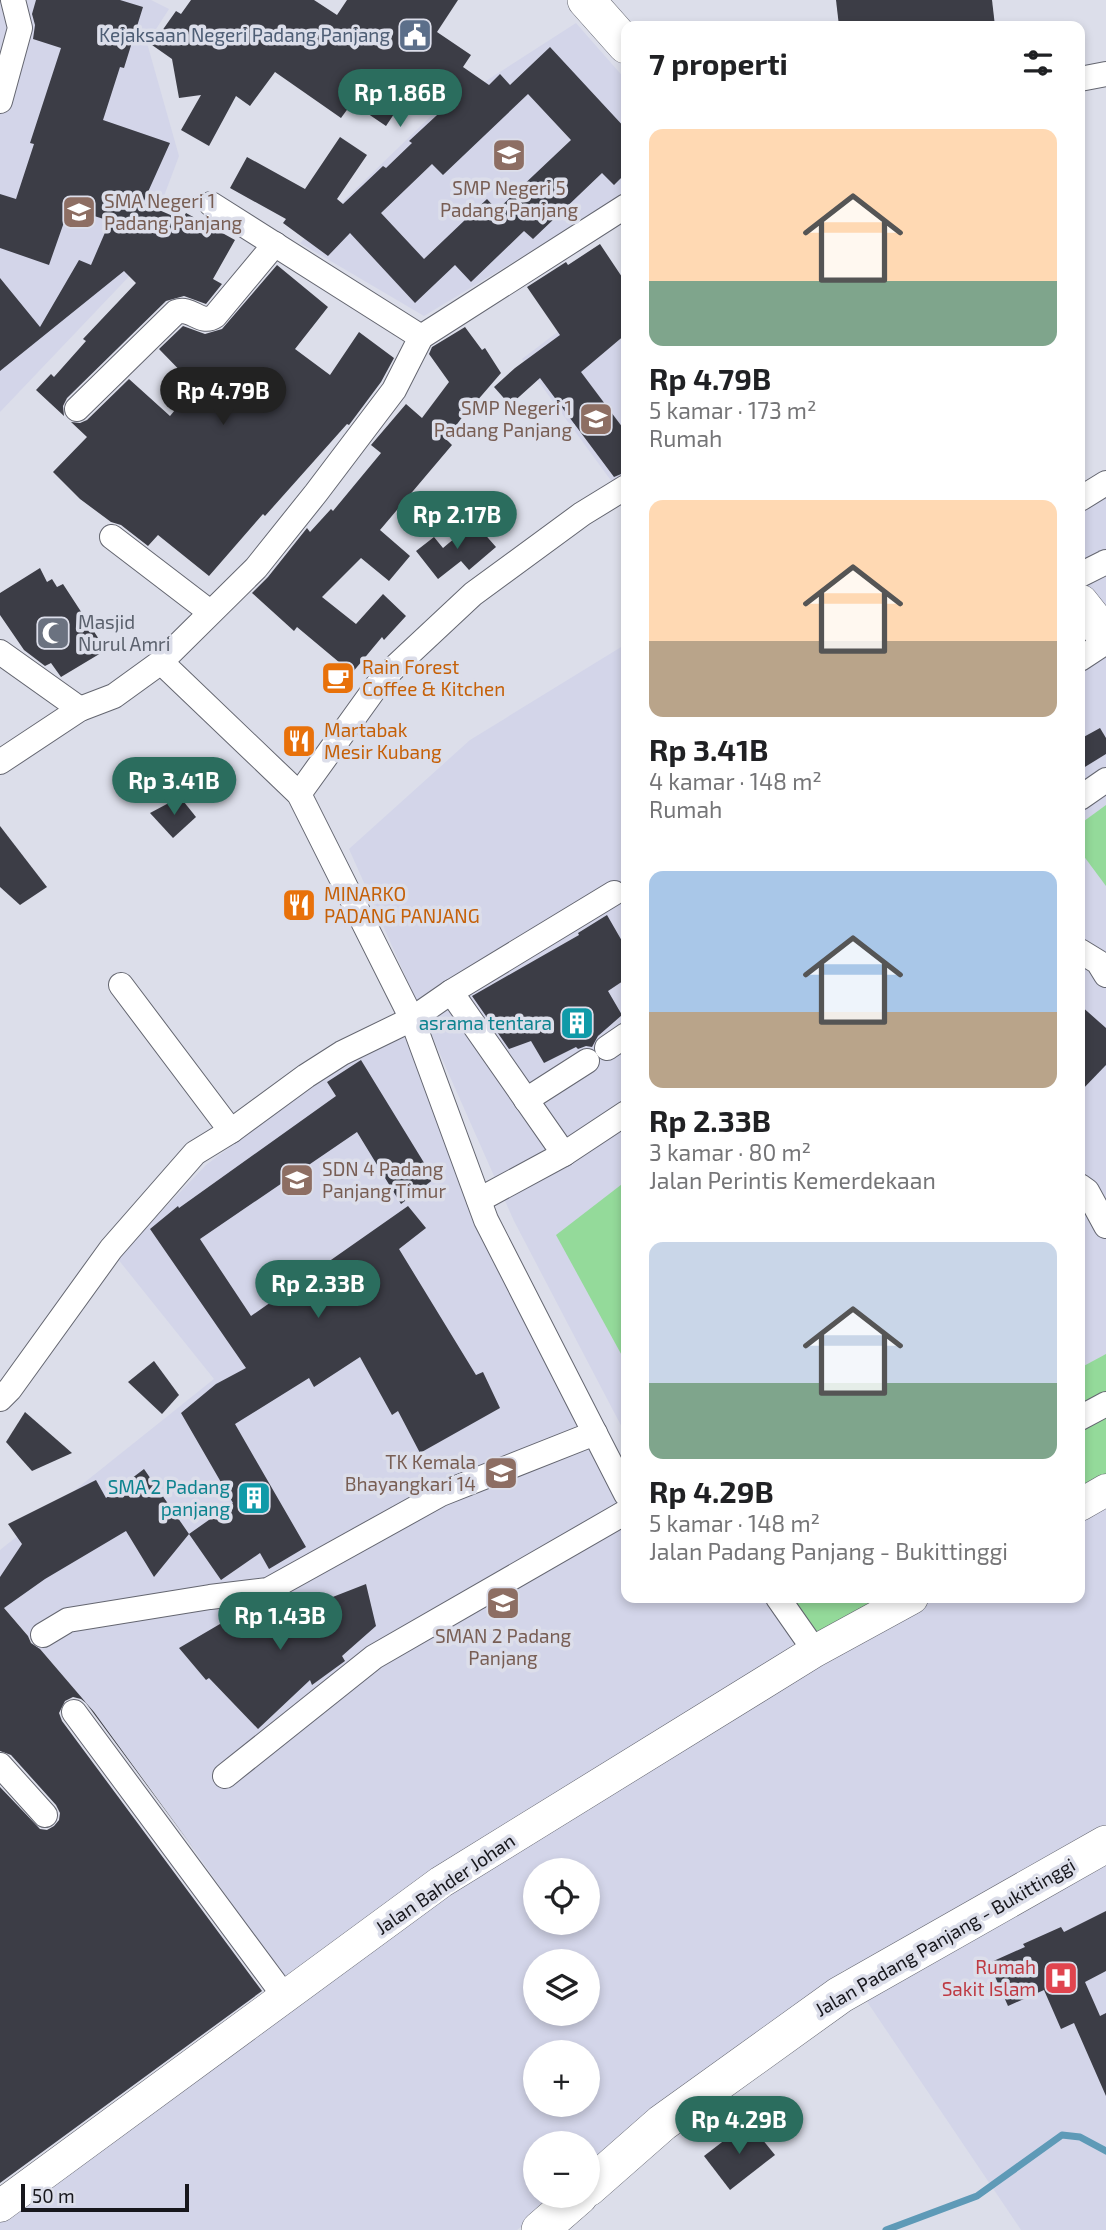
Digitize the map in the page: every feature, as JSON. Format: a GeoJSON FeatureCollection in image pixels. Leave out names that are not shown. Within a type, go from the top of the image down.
{"type":"FeatureCollection","features":[{"type":"Feature","properties":{"kind":"highway"},"geometry":{"type":"LineString","coordinates":[[586,0],[621,39]]}},
{"type":"Feature","properties":{"kind":"highway"},"geometry":{"type":"LineString","coordinates":[[1085,609],[1106,636]]}},
{"type":"Feature","properties":{"kind":"highway","name":"Jalan Padang Panjang - Bukittinggi"},"geometry":{"type":"LineString","coordinates":[[600,2177],[662,2123],[840,1995],[1106,1844]]}},
{"type":"Feature","properties":{"kind":"highway"},"geometry":{"type":"LineString","coordinates":[[540,2230],[565,2208]]}},
{"type":"Feature","properties":{"kind":"main road"},"geometry":{"type":"LineString","coordinates":[[1085,1502],[1106,1490]]}},
{"type":"Feature","properties":{"kind":"main road","name":"Jalan Bahder Johan"},"geometry":{"type":"LineString","coordinates":[[0,2206],[441,1882],[815,1651],[903,1603]]}},
{"type":"Feature","properties":{"kind":"street"},"geometry":{"type":"LineString","coordinates":[[0,101],[20,29],[13,0]]}},
{"type":"Feature","properties":{"kind":"street"},"geometry":{"type":"LineString","coordinates":[[1085,78],[1106,74]]}},
{"type":"Feature","properties":{"kind":"street"},"geometry":{"type":"LineString","coordinates":[[211,204],[421,337]]}},
{"type":"Feature","properties":{"kind":"street"},"geometry":{"type":"LineString","coordinates":[[0,762],[80,709],[114,696],[161,662],[256,568],[394,390],[421,337],[621,209]]}},
{"type":"Feature","properties":{"kind":"street"},"geometry":{"type":"LineString","coordinates":[[77,409],[176,312],[188,310],[203,320],[215,316],[275,244]]}},
{"type":"Feature","properties":{"kind":"street"},"geometry":{"type":"LineString","coordinates":[[1085,496],[1106,483]]}},
{"type":"Feature","properties":{"kind":"street"},"geometry":{"type":"LineString","coordinates":[[299,794],[381,680],[473,594],[582,514],[621,490]]}},
{"type":"Feature","properties":{"kind":"street"},"geometry":{"type":"LineString","coordinates":[[112,537],[210,612]]}},
{"type":"Feature","properties":{"kind":"street"},"geometry":{"type":"LineString","coordinates":[[1085,572],[1106,562]]}},
{"type":"Feature","properties":{"kind":"street"},"geometry":{"type":"LineString","coordinates":[[1085,656],[1106,642]]}},
{"type":"Feature","properties":{"kind":"street"},"geometry":{"type":"LineString","coordinates":[[0,652],[80,709]]}},
{"type":"Feature","properties":{"kind":"street"},"geometry":{"type":"LineString","coordinates":[[161,662],[299,794],[412,1019],[486,1220],[621,1484]]}},
{"type":"Feature","properties":{"kind":"street"},"geometry":{"type":"LineString","coordinates":[[1085,794],[1106,779]]}},
{"type":"Feature","properties":{"kind":"street"},"geometry":{"type":"LineString","coordinates":[[0,1399],[111,1249],[195,1153],[342,1053],[412,1019],[451,992],[614,893]]}},
{"type":"Feature","properties":{"kind":"street"},"geometry":{"type":"LineString","coordinates":[[121,985],[231,1131]]}},
{"type":"Feature","properties":{"kind":"street"},"geometry":{"type":"LineString","coordinates":[[451,992],[564,1154]]}},
{"type":"Feature","properties":{"kind":"street"},"geometry":{"type":"LineString","coordinates":[[526,1100],[607,1048]]}},
{"type":"Feature","properties":{"kind":"street"},"geometry":{"type":"LineString","coordinates":[[479,1200],[564,1154],[621,1116]]}},
{"type":"Feature","properties":{"kind":"street"},"geometry":{"type":"LineString","coordinates":[[1085,1190],[1106,1226]]}},
{"type":"Feature","properties":{"kind":"street"},"geometry":{"type":"LineString","coordinates":[[1085,1415],[1106,1404]]}},
{"type":"Feature","properties":{"kind":"street"},"geometry":{"type":"LineString","coordinates":[[43,1636],[68,1620],[268,1590],[442,1494],[595,1433]]}},
{"type":"Feature","properties":{"kind":"street"},"geometry":{"type":"LineString","coordinates":[[225,1776],[374,1657],[621,1515]]}},
{"type":"Feature","properties":{"kind":"street"},"geometry":{"type":"LineString","coordinates":[[781,1603],[815,1651]]}},
{"type":"Feature","properties":{"kind":"street"},"geometry":{"type":"LineString","coordinates":[[75,1712],[285,1997]]}},
{"type":"Feature","properties":{"kind":"street"},"geometry":{"type":"LineString","coordinates":[[0,1765],[45,1815]]}},
{"type":"Feature","properties":{"kind":"shaded area","name":"SMA Negeri 1 Padang Panjang"},"geometry":{"type":"Polygon","coordinates":[[[0,0],[151,0],[169,9],[147,43],[179,156],[137,268],[0,412],[0,0]]]}},
{"type":"Feature","properties":{"kind":"shaded area","name":"SMP Negeri 5 Padang Panjang"},"geometry":{"type":"Polygon","coordinates":[[[576,23],[621,74],[621,197],[424,316],[300,243],[430,117],[576,23]]]}},
{"type":"Feature","properties":{"kind":"shaded area","name":"SMP Negeri 1 Padang Panjang"},"geometry":{"type":"Polygon","coordinates":[[[621,284],[621,482],[615,486],[522,359],[621,284]]]}},
{"type":"Feature","properties":{"kind":"shaded area"},"geometry":{"type":"Polygon","coordinates":[[[1106,492],[1106,2230],[1021,2230],[845,1969],[600,2163],[600,2131],[523,2131],[523,2208],[544,2208],[517,2230],[0,2230],[0,2218],[296,1995],[94,1712],[0,1603],[0,1550],[214,1379],[117,1258],[206,1165],[346,1061],[405,1033],[621,1489],[621,1603],[1085,1603],[1085,502],[1106,492]]]}},
{"type":"Feature","properties":{"kind":"shaded area"},"geometry":{"type":"Polygon","coordinates":[[[621,647],[621,1425],[514,1221],[349,849],[470,740],[621,647]]]}},
{"type":"Feature","properties":{"kind":"green space"},"geometry":{"type":"Polygon","coordinates":[[[1106,805],[1106,886],[1085,858],[1085,820],[1106,805]]]}},
{"type":"Feature","properties":{"kind":"green space"},"geometry":{"type":"Polygon","coordinates":[[[621,1185],[621,1354],[556,1235],[621,1185]]]}},
{"type":"Feature","properties":{"kind":"green space"},"geometry":{"type":"Polygon","coordinates":[[[1106,1354],[1106,1476],[1085,1488],[1085,1365],[1106,1354]]]}},
{"type":"Feature","properties":{"kind":"green space"},"geometry":{"type":"Polygon","coordinates":[[[787,1603],[876,1603],[818,1635],[787,1603]]]}},
{"type":"Feature","properties":{"kind":"building"},"geometry":{"type":"Polygon","coordinates":[[[36,0],[120,0],[143,7],[124,68],[120,67],[103,120],[170,143],[143,203],[182,220],[186,213],[235,240],[213,279],[222,284],[206,304],[184,296],[166,301],[67,398],[63,406],[64,416],[36,390],[51,374],[54,377],[86,341],[83,339],[136,283],[124,271],[0,371],[0,278],[40,327],[79,260],[91,265],[110,221],[69,208],[49,265],[0,248],[0,194],[16,199],[34,144],[30,143],[61,48],[33,39],[35,25],[32,14],[36,0]]]}},
{"type":"Feature","properties":{"kind":"building"},"geometry":{"type":"Polygon","coordinates":[[[191,0],[314,0],[337,15],[347,0],[458,0],[437,32],[471,55],[463,67],[489,85],[500,74],[510,85],[550,47],[621,124],[621,178],[614,185],[602,173],[533,239],[524,231],[471,282],[455,265],[415,303],[350,233],[328,256],[283,223],[286,219],[230,188],[247,157],[305,189],[340,137],[367,155],[337,199],[343,204],[383,166],[386,168],[412,143],[409,141],[450,103],[416,81],[386,126],[352,103],[341,118],[275,72],[250,106],[236,96],[209,146],[181,130],[201,95],[179,98],[172,59],[152,45],[176,11],[181,14],[191,0]],[[528,94],[443,175],[432,164],[381,213],[424,259],[487,199],[497,210],[571,140],[528,94]]]}},
{"type":"Feature","properties":{"kind":"building"},"geometry":{"type":"Polygon","coordinates":[[[836,0],[992,0],[994,21],[838,21],[836,0]]]}},
{"type":"Feature","properties":{"kind":"building","name":"SMP Negeri 1 Padang Panjang"},"geometry":{"type":"Polygon","coordinates":[[[600,244],[621,276],[621,338],[581,372],[621,425],[621,474],[614,477],[540,378],[510,405],[494,387],[560,335],[527,287],[566,262],[568,265],[600,244]]]}},
{"type":"Feature","properties":{"kind":"building"},"geometry":{"type":"Polygon","coordinates":[[[277,265],[328,307],[295,349],[330,375],[359,332],[394,358],[381,382],[349,425],[347,424],[265,516],[263,514],[209,576],[158,535],[148,546],[121,525],[111,522],[80,499],[53,472],[87,437],[71,422],[80,423],[87,420],[129,379],[170,416],[195,386],[159,349],[183,326],[205,334],[222,329],[277,265]]]}},
{"type":"Feature","properties":{"kind":"building"},"geometry":{"type":"Polygon","coordinates":[[[465,327],[482,350],[485,348],[501,373],[476,402],[475,400],[446,439],[452,445],[380,530],[410,556],[389,581],[361,558],[322,597],[356,624],[383,594],[406,616],[384,640],[382,637],[352,673],[297,627],[294,631],[252,593],[307,528],[310,532],[331,509],[333,511],[381,453],[371,445],[406,404],[422,418],[449,382],[429,354],[432,347],[465,327]]]}},
{"type":"Feature","properties":{"kind":"building"},"geometry":{"type":"Polygon","coordinates":[[[474,522],[496,547],[469,570],[461,561],[438,579],[416,551],[434,537],[443,548],[474,522]]]}},
{"type":"Feature","properties":{"kind":"building","name":"Masjid Nurul Amri"},"geometry":{"type":"Polygon","coordinates":[[[40,568],[47,582],[52,579],[57,587],[63,584],[106,650],[61,677],[51,663],[45,666],[24,650],[0,615],[0,593],[40,568]]]}},
{"type":"Feature","properties":{"kind":"building"},"geometry":{"type":"Polygon","coordinates":[[[1100,728],[1106,738],[1106,754],[1085,767],[1085,736],[1100,728]]]}},
{"type":"Feature","properties":{"kind":"building"},"geometry":{"type":"Polygon","coordinates":[[[180,797],[196,817],[173,838],[150,813],[180,797]]]}},
{"type":"Feature","properties":{"kind":"building"},"geometry":{"type":"Polygon","coordinates":[[[0,826],[47,887],[20,905],[0,887],[0,826]]]}},
{"type":"Feature","properties":{"kind":"building"},"geometry":{"type":"Polygon","coordinates":[[[607,915],[621,939],[621,982],[608,991],[621,1016],[598,1036],[592,1047],[576,1047],[544,1063],[531,1041],[509,1049],[472,996],[579,935],[578,933],[607,915]]]}},
{"type":"Feature","properties":{"kind":"building"},"geometry":{"type":"Polygon","coordinates":[[[1085,1009],[1106,1028],[1106,1065],[1085,1087],[1085,1009]]]}},
{"type":"Feature","properties":{"kind":"building"},"geometry":{"type":"Polygon","coordinates":[[[361,1060],[434,1179],[401,1204],[357,1132],[200,1239],[251,1316],[408,1206],[426,1228],[399,1249],[476,1375],[483,1372],[500,1408],[420,1453],[398,1411],[392,1415],[360,1357],[314,1387],[309,1378],[235,1424],[306,1547],[269,1569],[260,1553],[221,1580],[189,1534],[233,1503],[181,1413],[216,1384],[246,1368],[150,1229],[178,1206],[179,1208],[336,1096],[327,1082],[361,1060]]]}},
{"type":"Feature","properties":{"kind":"building"},"geometry":{"type":"Polygon","coordinates":[[[154,1361],[179,1395],[162,1414],[128,1382],[154,1361]]]}},
{"type":"Feature","properties":{"kind":"building"},"geometry":{"type":"Polygon","coordinates":[[[25,1412],[72,1453],[32,1471],[6,1442],[25,1412]]]}},
{"type":"Feature","properties":{"kind":"building"},"geometry":{"type":"Polygon","coordinates":[[[144,1469],[189,1534],[154,1577],[126,1531],[45,1579],[4,1608],[31,1643],[40,1649],[94,1712],[194,1849],[86,1703],[73,1697],[65,1701],[59,1713],[62,1721],[262,1991],[0,2183],[0,1787],[40,1829],[47,1830],[54,1826],[60,1813],[56,1805],[11,1755],[0,1751],[0,1577],[22,1544],[8,1524],[96,1480],[106,1498],[144,1469]]]}},
{"type":"Feature","properties":{"kind":"building"},"geometry":{"type":"Polygon","coordinates":[[[366,1584],[376,1626],[342,1656],[345,1661],[312,1685],[310,1680],[258,1729],[209,1678],[206,1680],[179,1648],[249,1607],[253,1607],[269,1631],[307,1607],[366,1584]]]}},
{"type":"Feature","properties":{"kind":"building"},"geometry":{"type":"Polygon","coordinates":[[[1106,1911],[1106,1971],[1085,1982],[1100,2016],[1106,2013],[1106,2096],[1074,2023],[1061,2029],[1044,1990],[1008,2006],[989,1963],[1061,1927],[1064,1932],[1106,1911]]]}},
{"type":"Feature","properties":{"kind":"building"},"geometry":{"type":"Polygon","coordinates":[[[748,2122],[775,2155],[730,2190],[704,2156],[748,2122]]]}},
{"type":"Feature","properties":{"kind":"waterway"},"geometry":{"type":"LineString","coordinates":[[886,2230],[977,2196],[1062,2135],[1080,2137],[1106,2151]]}},
{"type":"Feature","properties":{"kind":"place","name":"Kejaksaan Negeri Padang Panjang"},"geometry":{"type":"Point","coordinates":[415,35]}},
{"type":"Feature","properties":{"kind":"place","name":"SMP Negeri 5 Padang Panjang"},"geometry":{"type":"Point","coordinates":[509,155]}},
{"type":"Feature","properties":{"kind":"place","name":"SMA Negeri 1 Padang Panjang"},"geometry":{"type":"Point","coordinates":[79,212]}},
{"type":"Feature","properties":{"kind":"place","name":"SMP Negeri 1 Padang Panjang"},"geometry":{"type":"Point","coordinates":[596,419]}},
{"type":"Feature","properties":{"kind":"place","name":"Masjid Nurul Amri"},"geometry":{"type":"Point","coordinates":[53,633]}},
{"type":"Feature","properties":{"kind":"place","name":"Rain Forest Coffee & Kitchen"},"geometry":{"type":"Point","coordinates":[338,678]}},
{"type":"Feature","properties":{"kind":"place","name":"Martabak Mesir Kubang"},"geometry":{"type":"Point","coordinates":[299,741]}},
{"type":"Feature","properties":{"kind":"place","name":"MINARKO PADANG PANJANG"},"geometry":{"type":"Point","coordinates":[299,905]}},
{"type":"Feature","properties":{"kind":"place","name":"asrama tentara"},"geometry":{"type":"Point","coordinates":[577,1023]}},
{"type":"Feature","properties":{"kind":"place","name":"SDN 4 Padang Panjang Timur"},"geometry":{"type":"Point","coordinates":[297,1180]}},
{"type":"Feature","properties":{"kind":"place","name":"TK Kemala Bhayangkari 14"},"geometry":{"type":"Point","coordinates":[501,1473]}},
{"type":"Feature","properties":{"kind":"place","name":"SMA 2 Padang panjang"},"geometry":{"type":"Point","coordinates":[254,1498]}},
{"type":"Feature","properties":{"kind":"place","name":"SMAN 2 Padang Panjang"},"geometry":{"type":"Point","coordinates":[503,1603]}},
{"type":"Feature","properties":{"kind":"place","name":"Rumah Sakit Islam"},"geometry":{"type":"Point","coordinates":[1061,1978]}}]}
